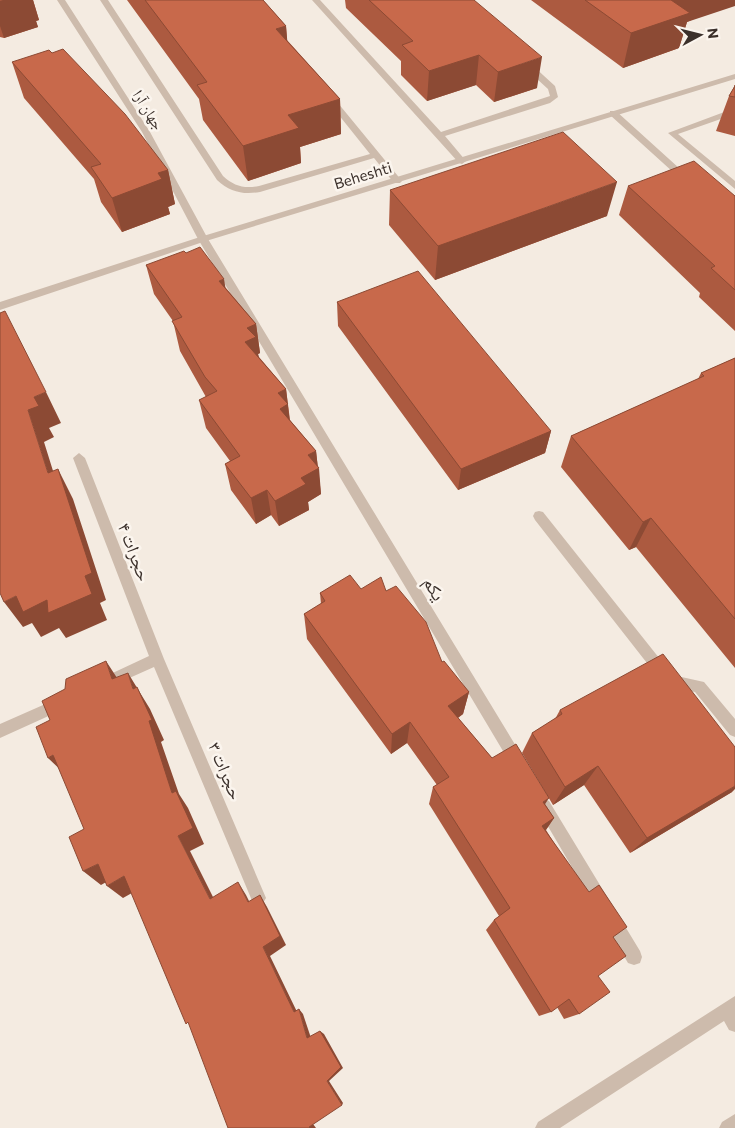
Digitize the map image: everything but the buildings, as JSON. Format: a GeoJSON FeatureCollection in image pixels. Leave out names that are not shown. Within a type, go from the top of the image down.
{"type":"FeatureCollection","features":[{"type":"Feature","properties":{"kind":"street","name":"جهان آرا"},"geometry":{"type":"LineString","coordinates":[[61,0],[146,132],[204,239]]}},
{"type":"Feature","properties":{"kind":"street"},"geometry":{"type":"LineString","coordinates":[[104,0],[220,178],[230,188],[247,192],[375,155]]}},
{"type":"Feature","properties":{"kind":"street"},"geometry":{"type":"LineString","coordinates":[[316,0],[462,161]]}},
{"type":"Feature","properties":{"kind":"street"},"geometry":{"type":"LineString","coordinates":[[440,135],[548,101],[554,97],[552,88],[523,61]]}},
{"type":"Feature","properties":{"kind":"street","name":"Beheshti"},"geometry":{"type":"LineString","coordinates":[[0,306],[204,239],[735,76]]}},
{"type":"Feature","properties":{"kind":"street"},"geometry":{"type":"LineString","coordinates":[[325,93],[397,181]]}},
{"type":"Feature","properties":{"kind":"street"},"geometry":{"type":"LineString","coordinates":[[735,111],[672,133],[735,186]]}},
{"type":"Feature","properties":{"kind":"street"},"geometry":{"type":"LineString","coordinates":[[613,113],[692,185]]}},
{"type":"Feature","properties":{"kind":"street","name":"یکم"},"geometry":{"type":"LineString","coordinates":[[204,239],[522,769]]}},
{"type":"Feature","properties":{"kind":"street","name":"حجرات ۴"},"geometry":{"type":"LineString","coordinates":[[78,458],[158,659]]}},
{"type":"Feature","properties":{"kind":"street"},"geometry":{"type":"LineString","coordinates":[[538,516],[666,678],[675,682],[698,686],[735,730]]}},
{"type":"Feature","properties":{"kind":"street"},"geometry":{"type":"LineString","coordinates":[[96,687],[158,659]]}},
{"type":"Feature","properties":{"kind":"street","name":"حجرات ۳"},"geometry":{"type":"LineString","coordinates":[[158,659],[258,898]]}},
{"type":"Feature","properties":{"kind":"street"},"geometry":{"type":"LineString","coordinates":[[0,731],[70,699]]}},
{"type":"Feature","properties":{"kind":"street"},"geometry":{"type":"LineString","coordinates":[[537,795],[634,957]]}},
{"type":"Feature","properties":{"kind":"street"},"geometry":{"type":"LineString","coordinates":[[544,1128],[732,1013]]}},
{"type":"Feature","properties":{"kind":"street"},"geometry":{"type":"LineString","coordinates":[[728,1128],[735,1123]]}}]}
